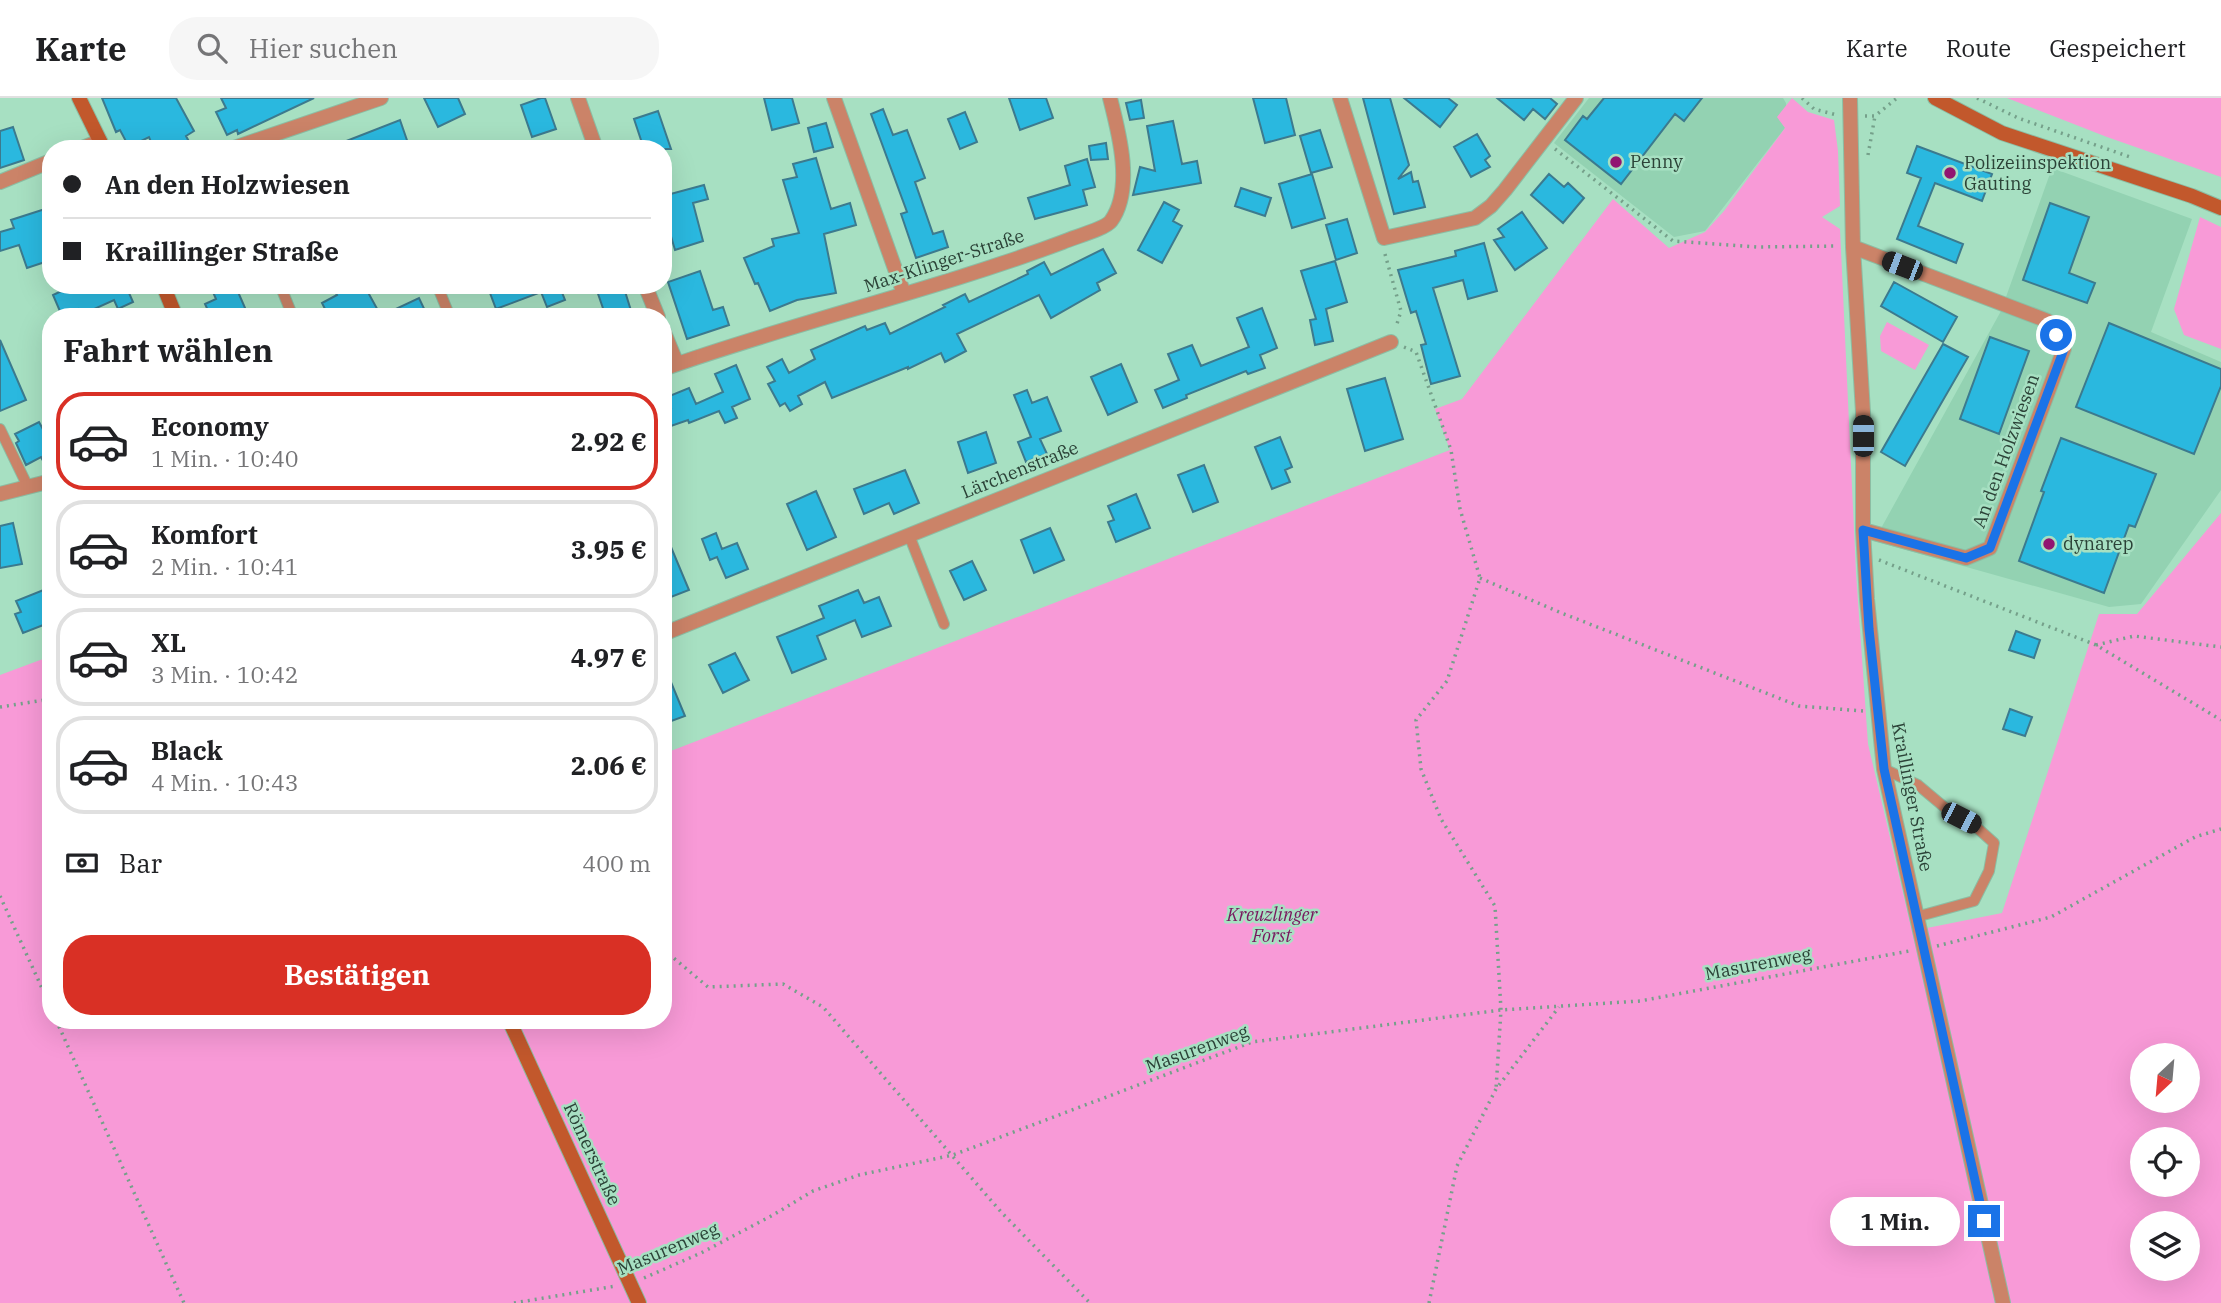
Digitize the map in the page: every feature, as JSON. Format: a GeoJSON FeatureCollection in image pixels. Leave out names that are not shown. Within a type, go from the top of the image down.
{"type":"FeatureCollection","features":[{"type":"Feature","properties":{"kind":"street"},"geometry":{"type":"LineString","coordinates":[[79,98],[100,140]]}},
{"type":"Feature","properties":{"kind":"street"},"geometry":{"type":"LineString","coordinates":[[257,140],[381,98]]}},
{"type":"Feature","properties":{"kind":"street"},"geometry":{"type":"LineString","coordinates":[[578,98],[593,140]]}},
{"type":"Feature","properties":{"kind":"street"},"geometry":{"type":"LineString","coordinates":[[834,98],[904,294]]}},
{"type":"Feature","properties":{"kind":"street","name":"Max-Klinger-Straße"},"geometry":{"type":"LineString","coordinates":[[672,365],[993,268],[1109,224],[1120,206],[1124,185],[1118,129],[1110,98]]}},
{"type":"Feature","properties":{"kind":"street"},"geometry":{"type":"LineString","coordinates":[[1340,98],[1384,238],[1475,218],[1491,206],[1576,98]]}},
{"type":"Feature","properties":{"kind":"street","name":"Kraillinger Straße"},"geometry":{"type":"LineString","coordinates":[[1850,98],[1853,247],[1863,412],[1864,554],[1884,769],[2003,1303]]}},
{"type":"Feature","properties":{"kind":"street"},"geometry":{"type":"LineString","coordinates":[[1935,98],[2002,134],[2221,208]]}},
{"type":"Feature","properties":{"kind":"street"},"geometry":{"type":"LineString","coordinates":[[0,182],[42,165]]}},
{"type":"Feature","properties":{"kind":"street","name":"An den Holzwiesen"},"geometry":{"type":"LineString","coordinates":[[1853,247],[2048,321],[2064,349],[1990,548],[1966,558],[1863,530]]}},
{"type":"Feature","properties":{"kind":"street","name":"Lärchenstraße"},"geometry":{"type":"LineString","coordinates":[[672,630],[1391,342]]}},
{"type":"Feature","properties":{"kind":"street"},"geometry":{"type":"LineString","coordinates":[[0,494],[42,483]]}},
{"type":"Feature","properties":{"kind":"street","name":"Römerstraße"},"geometry":{"type":"LineString","coordinates":[[513,1029],[639,1303]]}},
{"type":"Feature","properties":{"kind":"lane"},"geometry":{"type":"LineString","coordinates":[[0,429],[28,487]]}},
{"type":"Feature","properties":{"kind":"lane"},"geometry":{"type":"LineString","coordinates":[[909,535],[944,624]]}},
{"type":"Feature","properties":{"kind":"lane"},"geometry":{"type":"LineString","coordinates":[[1884,769],[1918,785],[1949,811],[1974,825],[1994,843],[1989,871],[1974,901],[1916,917]]}},
{"type":"Feature","properties":{"kind":"path"},"geometry":{"type":"LineString","coordinates":[[1875,116],[1897,98]]}},
{"type":"Feature","properties":{"kind":"path"},"geometry":{"type":"LineString","coordinates":[[1977,98],[2018,118],[2143,161]]}},
{"type":"Feature","properties":{"kind":"path"},"geometry":{"type":"LineString","coordinates":[[1544,140],[1673,241],[1757,247],[1853,247]]}},
{"type":"Feature","properties":{"kind":"path"},"geometry":{"type":"LineString","coordinates":[[1384,238],[1401,310],[1391,342],[1416,352],[1451,450],[1460,509],[1480,578],[1447,681],[1416,720],[1421,769],[1441,818],[1495,906],[1501,1010],[1496,1089]]}},
{"type":"Feature","properties":{"kind":"path"},"geometry":{"type":"LineString","coordinates":[[1864,554],[2096,645],[2221,720]]}},
{"type":"Feature","properties":{"kind":"path"},"geometry":{"type":"LineString","coordinates":[[1480,578],[1559,612],[1800,706],[1877,712]]}},
{"type":"Feature","properties":{"kind":"path"},"geometry":{"type":"LineString","coordinates":[[2096,645],[2134,636],[2221,646]]}},
{"type":"Feature","properties":{"kind":"path"},"geometry":{"type":"LineString","coordinates":[[0,707],[42,700]]}},
{"type":"Feature","properties":{"kind":"path","name":"Masurenweg"},"geometry":{"type":"LineString","coordinates":[[514,1303],[630,1283],[701,1253],[813,1191],[859,1175],[953,1155],[1252,1042],[1501,1010],[1640,1001],[1923,948],[2051,917],[2195,837],[2221,829]]}},
{"type":"Feature","properties":{"kind":"path"},"geometry":{"type":"LineString","coordinates":[[0,895],[42,988]]}},
{"type":"Feature","properties":{"kind":"path"},"geometry":{"type":"LineString","coordinates":[[672,958],[708,987],[783,984],[823,1007],[1002,1213],[1090,1303]]}},
{"type":"Feature","properties":{"kind":"path"},"geometry":{"type":"LineString","coordinates":[[1429,1303],[1457,1166],[1496,1089],[1559,1007]]}},
{"type":"Feature","properties":{"kind":"path"},"geometry":{"type":"LineString","coordinates":[[60,1029],[184,1303]]}},
{"type":"Feature","properties":{"kind":"shaded area"},"geometry":{"type":"Polygon","coordinates":[[[1589,98],[1783,98],[1788,124],[1705,231],[1674,237],[1554,143],[1589,98]]]}},
{"type":"Feature","properties":{"kind":"shaded area"},"geometry":{"type":"Polygon","coordinates":[[[2052,168],[2192,219],[2151,332],[2221,362],[2221,490],[2141,604],[2109,607],[1874,541],[2001,311],[2052,168]]]}},
{"type":"Feature","properties":{"kind":"green space","name":"Kreuzlinger Forst"},"geometry":{"type":"Polygon","coordinates":[[[1792,98],[1808,112],[1834,120],[1840,206],[1822,217],[1840,229],[1856,573],[1868,744],[1912,931],[2002,913],[2099,614],[2137,614],[2221,513],[2221,1303],[0,1303],[0,675],[42,659],[42,1029],[672,1029],[672,751],[1450,450],[1435,409],[1462,399],[1613,199],[1669,248],[1705,232],[1724,211],[1785,128],[1777,117],[1792,98]]]}},
{"type":"Feature","properties":{"kind":"green space"},"geometry":{"type":"Polygon","coordinates":[[[2007,98],[2221,98],[2221,177],[2107,137],[2007,98]]]}},
{"type":"Feature","properties":{"kind":"green space"},"geometry":{"type":"Polygon","coordinates":[[[2200,217],[2221,227],[2221,349],[2184,335],[2174,309],[2200,217]]]}},
{"type":"Feature","properties":{"kind":"green space"},"geometry":{"type":"Polygon","coordinates":[[[1887,322],[1929,345],[1915,370],[1881,351],[1880,336],[1887,322]]]}},
{"type":"Feature","properties":{"kind":"building"},"geometry":{"type":"Polygon","coordinates":[[[102,98],[176,98],[194,131],[186,136],[188,140],[150,140],[149,137],[143,140],[125,140],[120,130],[116,132],[102,98]]]}},
{"type":"Feature","properties":{"kind":"building"},"geometry":{"type":"Polygon","coordinates":[[[221,98],[314,98],[238,134],[237,130],[227,135],[216,112],[226,108],[221,98]]]}},
{"type":"Feature","properties":{"kind":"building"},"geometry":{"type":"Polygon","coordinates":[[[424,98],[458,98],[465,114],[438,127],[424,98]]]}},
{"type":"Feature","properties":{"kind":"building"},"geometry":{"type":"Polygon","coordinates":[[[545,98],[556,129],[532,137],[521,105],[545,98]]]}},
{"type":"Feature","properties":{"kind":"building"},"geometry":{"type":"Polygon","coordinates":[[[764,98],[792,98],[799,123],[772,130],[764,98]]]}},
{"type":"Feature","properties":{"kind":"building"},"geometry":{"type":"Polygon","coordinates":[[[1009,98],[1046,98],[1053,118],[1020,130],[1009,98]]]}},
{"type":"Feature","properties":{"kind":"building"},"geometry":{"type":"Polygon","coordinates":[[[1253,98],[1286,98],[1295,135],[1265,143],[1253,98]]]}},
{"type":"Feature","properties":{"kind":"building"},"geometry":{"type":"Polygon","coordinates":[[[1363,98],[1390,98],[1409,165],[1398,179],[1411,172],[1413,182],[1418,181],[1425,207],[1394,214],[1363,98]]]}},
{"type":"Feature","properties":{"kind":"building"},"geometry":{"type":"Polygon","coordinates":[[[1404,98],[1448,98],[1457,105],[1440,127],[1404,98]]]}},
{"type":"Feature","properties":{"kind":"building"},"geometry":{"type":"Polygon","coordinates":[[[1497,98],[1550,98],[1557,104],[1545,119],[1533,109],[1524,120],[1497,98]]]}},
{"type":"Feature","properties":{"kind":"building","name":"Penny"},"geometry":{"type":"Polygon","coordinates":[[[1604,98],[1702,98],[1684,121],[1675,114],[1621,184],[1565,140],[1583,116],[1587,119],[1604,98]]]}},
{"type":"Feature","properties":{"kind":"building"},"geometry":{"type":"Polygon","coordinates":[[[1141,100],[1144,118],[1130,120],[1126,103],[1141,100]]]}},
{"type":"Feature","properties":{"kind":"building"},"geometry":{"type":"Polygon","coordinates":[[[883,109],[893,135],[907,130],[925,178],[915,182],[933,234],[943,231],[948,247],[916,258],[901,214],[907,212],[871,114],[883,109]]]}},
{"type":"Feature","properties":{"kind":"building"},"geometry":{"type":"Polygon","coordinates":[[[658,111],[668,140],[641,140],[634,119],[658,111]]]}},
{"type":"Feature","properties":{"kind":"building"},"geometry":{"type":"Polygon","coordinates":[[[965,112],[977,142],[960,149],[948,119],[965,112]]]}},
{"type":"Feature","properties":{"kind":"building"},"geometry":{"type":"Polygon","coordinates":[[[400,120],[407,140],[349,140],[400,120]]]}},
{"type":"Feature","properties":{"kind":"building"},"geometry":{"type":"Polygon","coordinates":[[[1173,121],[1182,164],[1197,161],[1201,183],[1133,195],[1140,167],[1155,171],[1147,126],[1173,121]]]}},
{"type":"Feature","properties":{"kind":"building"},"geometry":{"type":"Polygon","coordinates":[[[826,123],[833,147],[814,152],[808,128],[826,123]]]}},
{"type":"Feature","properties":{"kind":"building"},"geometry":{"type":"Polygon","coordinates":[[[13,127],[24,160],[0,168],[0,131],[13,127]]]}},
{"type":"Feature","properties":{"kind":"building"},"geometry":{"type":"Polygon","coordinates":[[[1320,130],[1332,167],[1311,173],[1300,136],[1320,130]]]}},
{"type":"Feature","properties":{"kind":"building"},"geometry":{"type":"Polygon","coordinates":[[[1477,134],[1490,156],[1485,160],[1490,167],[1471,177],[1454,147],[1477,134]]]}},
{"type":"Feature","properties":{"kind":"building"},"geometry":{"type":"Polygon","coordinates":[[[1106,143],[1108,159],[1091,160],[1089,146],[1106,143]]]}},
{"type":"Feature","properties":{"kind":"building"},"geometry":{"type":"Polygon","coordinates":[[[1917,146],[1992,174],[1982,201],[1935,183],[1918,226],[1963,244],[1956,263],[1897,239],[1921,178],[1907,173],[1917,146]]]}},
{"type":"Feature","properties":{"kind":"building"},"geometry":{"type":"Polygon","coordinates":[[[816,158],[831,209],[850,203],[856,225],[824,234],[836,293],[797,300],[770,311],[744,258],[774,246],[772,239],[799,233],[783,180],[797,177],[793,164],[816,158]]]}},
{"type":"Feature","properties":{"kind":"building"},"geometry":{"type":"Polygon","coordinates":[[[1087,159],[1095,187],[1083,190],[1087,205],[1035,219],[1028,198],[1070,185],[1065,166],[1087,159]]]}},
{"type":"Feature","properties":{"kind":"building"},"geometry":{"type":"Polygon","coordinates":[[[1312,174],[1325,218],[1292,228],[1279,184],[1312,174]]]}},
{"type":"Feature","properties":{"kind":"building"},"geometry":{"type":"Polygon","coordinates":[[[1549,174],[1564,187],[1568,183],[1584,198],[1563,223],[1531,195],[1549,174]]]}},
{"type":"Feature","properties":{"kind":"building"},"geometry":{"type":"Polygon","coordinates":[[[704,185],[708,199],[693,203],[703,241],[675,250],[672,240],[672,194],[704,185]]]}},
{"type":"Feature","properties":{"kind":"building"},"geometry":{"type":"Polygon","coordinates":[[[1241,188],[1271,198],[1265,216],[1235,206],[1241,188]]]}},
{"type":"Feature","properties":{"kind":"building"},"geometry":{"type":"Polygon","coordinates":[[[1164,202],[1179,210],[1173,221],[1182,226],[1162,263],[1138,250],[1164,202]]]}},
{"type":"Feature","properties":{"kind":"building"},"geometry":{"type":"Polygon","coordinates":[[[2050,203],[2089,217],[2069,273],[2095,283],[2087,303],[2023,280],[2050,203]]]}},
{"type":"Feature","properties":{"kind":"building"},"geometry":{"type":"Polygon","coordinates":[[[42,210],[42,263],[27,268],[19,245],[0,251],[0,232],[14,228],[11,220],[42,210]]]}},
{"type":"Feature","properties":{"kind":"building"},"geometry":{"type":"Polygon","coordinates":[[[1522,212],[1547,248],[1515,270],[1494,240],[1504,237],[1498,229],[1522,212]]]}},
{"type":"Feature","properties":{"kind":"building"},"geometry":{"type":"Polygon","coordinates":[[[1347,219],[1357,253],[1336,260],[1326,225],[1347,219]]]}},
{"type":"Feature","properties":{"kind":"building"},"geometry":{"type":"Polygon","coordinates":[[[1484,243],[1497,291],[1468,299],[1463,280],[1433,288],[1460,376],[1431,384],[1421,345],[1426,344],[1416,311],[1411,313],[1398,270],[1456,256],[1455,251],[1484,243]]]}},
{"type":"Feature","properties":{"kind":"building"},"geometry":{"type":"Polygon","coordinates":[[[1103,249],[1116,273],[1097,283],[1100,290],[1051,318],[1039,295],[957,334],[966,351],[945,362],[941,353],[908,369],[832,398],[825,382],[798,396],[802,404],[790,411],[785,403],[780,406],[768,384],[775,381],[767,367],[782,359],[789,373],[815,359],[811,350],[865,326],[867,330],[885,323],[890,334],[965,294],[969,302],[1028,274],[1027,271],[1044,262],[1051,275],[1103,249]]]}},
{"type":"Feature","properties":{"kind":"building"},"geometry":{"type":"Polygon","coordinates":[[[1335,261],[1347,302],[1326,309],[1333,341],[1315,345],[1310,320],[1316,319],[1301,271],[1335,261]]]}},
{"type":"Feature","properties":{"kind":"building"},"geometry":{"type":"Polygon","coordinates":[[[700,271],[713,310],[723,307],[729,325],[687,339],[672,294],[672,281],[700,271]]]}},
{"type":"Feature","properties":{"kind":"building"},"geometry":{"type":"Polygon","coordinates":[[[1894,282],[1957,317],[1943,342],[1881,306],[1894,282]]]}},
{"type":"Feature","properties":{"kind":"building"},"geometry":{"type":"Polygon","coordinates":[[[129,294],[133,302],[120,308],[114,300],[96,308],[59,308],[53,295],[129,294]]]}},
{"type":"Feature","properties":{"kind":"building"},"geometry":{"type":"Polygon","coordinates":[[[214,294],[239,294],[245,308],[207,308],[205,304],[216,299],[214,294]]]}},
{"type":"Feature","properties":{"kind":"building"},"geometry":{"type":"Polygon","coordinates":[[[369,294],[377,308],[324,308],[322,303],[337,295],[369,294]]]}},
{"type":"Feature","properties":{"kind":"building"},"geometry":{"type":"Polygon","coordinates":[[[490,294],[536,294],[499,308],[496,308],[490,294]]]}},
{"type":"Feature","properties":{"kind":"building"},"geometry":{"type":"Polygon","coordinates":[[[542,294],[563,294],[565,300],[547,307],[542,294]]]}},
{"type":"Feature","properties":{"kind":"building"},"geometry":{"type":"Polygon","coordinates":[[[598,294],[626,294],[630,308],[603,308],[598,294]]]}},
{"type":"Feature","properties":{"kind":"building"},"geometry":{"type":"Polygon","coordinates":[[[419,298],[424,308],[398,308],[419,298]]]}},
{"type":"Feature","properties":{"kind":"building"},"geometry":{"type":"Polygon","coordinates":[[[1262,308],[1277,348],[1260,355],[1265,368],[1248,374],[1246,371],[1186,395],[1187,398],[1163,408],[1155,390],[1179,380],[1168,354],[1192,345],[1201,366],[1249,347],[1237,318],[1262,308]]]}},
{"type":"Feature","properties":{"kind":"building"},"geometry":{"type":"Polygon","coordinates":[[[2109,323],[2221,369],[2221,386],[2194,454],[2076,407],[2109,323]]]}},
{"type":"Feature","properties":{"kind":"building"},"geometry":{"type":"Polygon","coordinates":[[[1990,337],[2029,351],[1999,434],[1960,419],[1990,337]]]}},
{"type":"Feature","properties":{"kind":"building"},"geometry":{"type":"Polygon","coordinates":[[[0,340],[26,400],[0,411],[0,340]]]}},
{"type":"Feature","properties":{"kind":"building"},"geometry":{"type":"Polygon","coordinates":[[[1943,344],[1968,357],[1905,466],[1881,452],[1943,344]]]}},
{"type":"Feature","properties":{"kind":"building"},"geometry":{"type":"Polygon","coordinates":[[[1121,364],[1137,402],[1108,415],[1091,377],[1121,364]]]}},
{"type":"Feature","properties":{"kind":"building"},"geometry":{"type":"Polygon","coordinates":[[[736,365],[750,399],[732,407],[737,418],[725,423],[719,411],[689,423],[688,420],[672,426],[672,395],[689,388],[696,404],[723,392],[715,374],[736,365]]]}},
{"type":"Feature","properties":{"kind":"building"},"geometry":{"type":"Polygon","coordinates":[[[1385,378],[1403,439],[1365,451],[1347,389],[1385,378]]]}},
{"type":"Feature","properties":{"kind":"building"},"geometry":{"type":"Polygon","coordinates":[[[1027,390],[1032,403],[1047,397],[1061,431],[1040,439],[1047,454],[1026,462],[1018,442],[1031,437],[1014,395],[1027,390]]]}},
{"type":"Feature","properties":{"kind":"building"},"geometry":{"type":"Polygon","coordinates":[[[39,422],[42,428],[42,459],[41,457],[26,465],[15,434],[39,422]]]}},
{"type":"Feature","properties":{"kind":"building"},"geometry":{"type":"Polygon","coordinates":[[[986,432],[996,463],[968,473],[958,442],[986,432]]]}},
{"type":"Feature","properties":{"kind":"building"},"geometry":{"type":"Polygon","coordinates":[[[1280,437],[1292,467],[1285,470],[1290,482],[1272,489],[1255,447],[1280,437]]]}},
{"type":"Feature","properties":{"kind":"building"},"geometry":{"type":"Polygon","coordinates":[[[2061,438],[2156,474],[2135,527],[2129,525],[2104,593],[2019,561],[2061,438]]]}},
{"type":"Feature","properties":{"kind":"building"},"geometry":{"type":"Polygon","coordinates":[[[1204,465],[1218,502],[1193,512],[1178,475],[1204,465]]]}},
{"type":"Feature","properties":{"kind":"building"},"geometry":{"type":"Polygon","coordinates":[[[905,470],[919,503],[894,514],[889,503],[864,514],[854,489],[905,470]]]}},
{"type":"Feature","properties":{"kind":"building"},"geometry":{"type":"Polygon","coordinates":[[[816,491],[836,537],[807,550],[787,504],[816,491]]]}},
{"type":"Feature","properties":{"kind":"building"},"geometry":{"type":"Polygon","coordinates":[[[1136,494],[1150,528],[1116,542],[1108,522],[1114,520],[1108,506],[1136,494]]]}},
{"type":"Feature","properties":{"kind":"building"},"geometry":{"type":"Polygon","coordinates":[[[13,523],[22,564],[0,568],[0,526],[13,523]]]}},
{"type":"Feature","properties":{"kind":"building"},"geometry":{"type":"Polygon","coordinates":[[[1050,528],[1064,560],[1034,573],[1021,540],[1050,528]]]}},
{"type":"Feature","properties":{"kind":"building"},"geometry":{"type":"Polygon","coordinates":[[[716,533],[722,549],[737,543],[748,569],[726,578],[717,557],[710,560],[702,539],[716,533]]]}},
{"type":"Feature","properties":{"kind":"building"},"geometry":{"type":"Polygon","coordinates":[[[672,549],[689,590],[672,597],[672,549]]]}},
{"type":"Feature","properties":{"kind":"building"},"geometry":{"type":"Polygon","coordinates":[[[972,561],[986,590],[964,600],[950,571],[972,561]]]}},
{"type":"Feature","properties":{"kind":"building"},"geometry":{"type":"Polygon","coordinates":[[[858,590],[864,603],[879,597],[891,626],[862,637],[855,620],[817,636],[826,659],[792,673],[777,637],[824,618],[819,606],[858,590]]]}},
{"type":"Feature","properties":{"kind":"building"},"geometry":{"type":"Polygon","coordinates":[[[42,591],[42,626],[23,633],[15,614],[21,612],[16,601],[42,591]]]}},
{"type":"Feature","properties":{"kind":"building"},"geometry":{"type":"Polygon","coordinates":[[[2016,631],[2040,640],[2034,658],[2009,650],[2016,631]]]}},
{"type":"Feature","properties":{"kind":"building"},"geometry":{"type":"Polygon","coordinates":[[[735,653],[749,680],[723,693],[709,665],[735,653]]]}},
{"type":"Feature","properties":{"kind":"building"},"geometry":{"type":"Polygon","coordinates":[[[672,685],[685,716],[672,721],[672,685]]]}},
{"type":"Feature","properties":{"kind":"building"},"geometry":{"type":"Polygon","coordinates":[[[2010,709],[2032,717],[2025,736],[2003,729],[2010,709]]]}},
{"type":"Feature","properties":{"kind":"place","name":"Penny"},"geometry":{"type":"Point","coordinates":[1616,162]}},
{"type":"Feature","properties":{"kind":"place","name":"Polizeiinspektion Gauting"},"geometry":{"type":"Point","coordinates":[1950,173]}},
{"type":"Feature","properties":{"kind":"place","name":"dynarep"},"geometry":{"type":"Point","coordinates":[2049,544]}},
{"type":"Feature","properties":{"kind":"route"},"geometry":{"type":"LineString","coordinates":[[1984,1221],[1884,769],[1869,629],[1863,530],[1966,558],[1990,548],[2064,349],[2056,335]]}}]}
